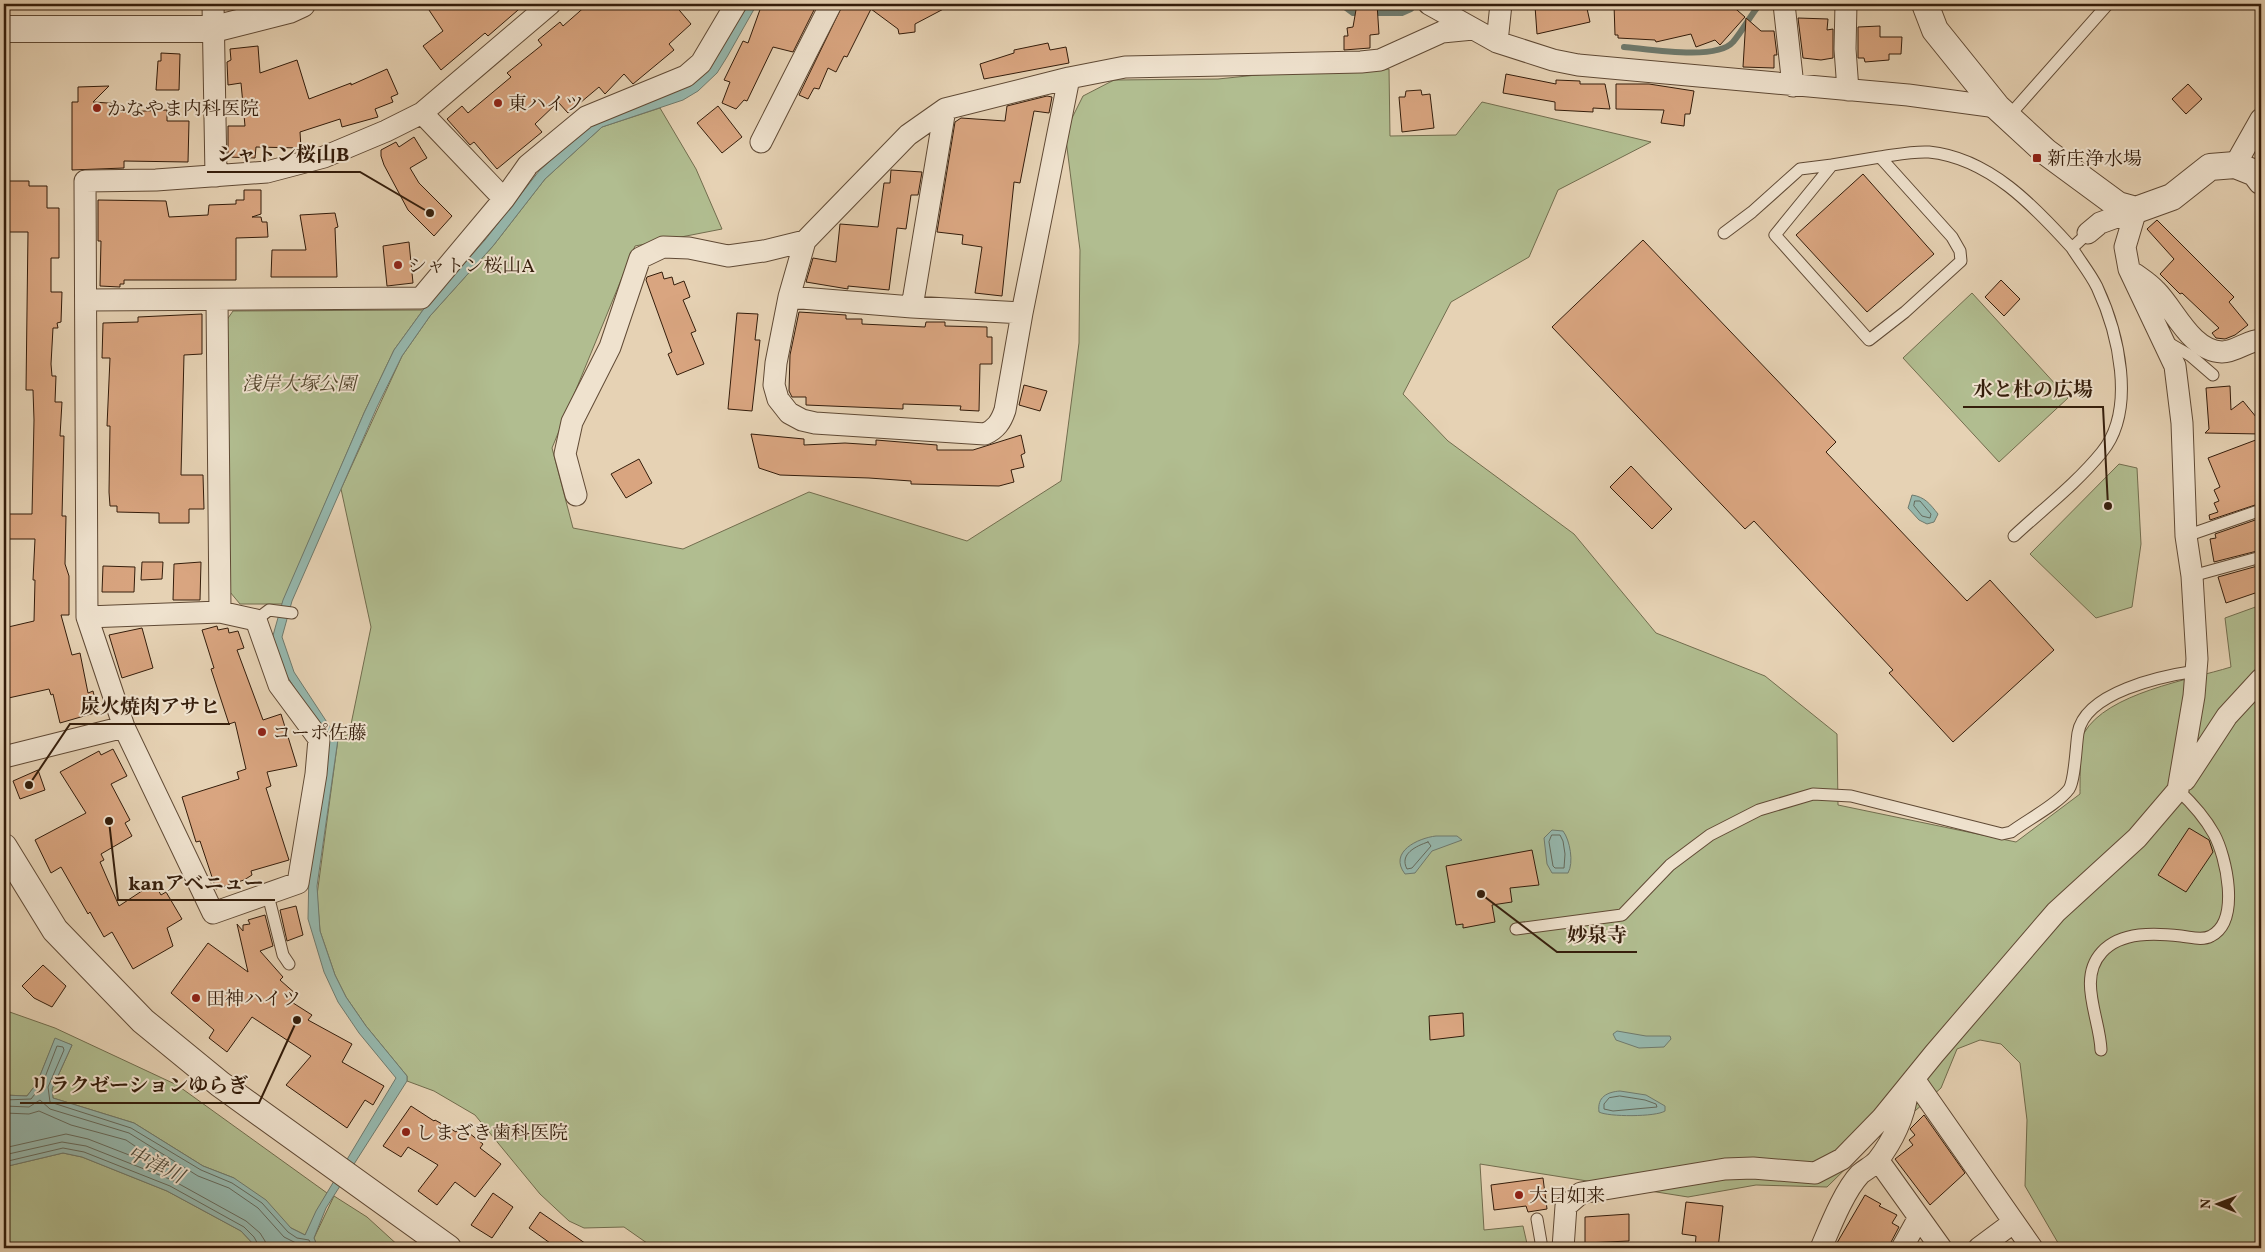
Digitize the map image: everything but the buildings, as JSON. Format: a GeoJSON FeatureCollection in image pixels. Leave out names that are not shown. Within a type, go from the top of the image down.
{"type":"FeatureCollection","features":[{"type":"Feature","properties":{"kind":"street"},"geometry":{"type":"LineString","coordinates":[[4,29],[289,10],[302,4]]}},
{"type":"Feature","properties":{"kind":"street"},"geometry":{"type":"LineString","coordinates":[[87,300],[217,301],[421,298],[504,199],[528,166],[586,116],[686,76],[701,63],[736,4]]}},
{"type":"Feature","properties":{"kind":"street"},"geometry":{"type":"LineString","coordinates":[[761,142],[817,35],[831,4]]}},
{"type":"Feature","properties":{"kind":"street"},"geometry":{"type":"LineString","coordinates":[[1428,4],[1497,42],[1553,60],[1578,65],[1908,95],[2003,112]]}},
{"type":"Feature","properties":{"kind":"street"},"geometry":{"type":"LineString","coordinates":[[1497,42],[1501,4]]}},
{"type":"Feature","properties":{"kind":"street"},"geometry":{"type":"LineString","coordinates":[[1784,4],[1793,86]]}},
{"type":"Feature","properties":{"kind":"street"},"geometry":{"type":"LineString","coordinates":[[1846,4],[1845,49],[1848,90]]}},
{"type":"Feature","properties":{"kind":"street"},"geometry":{"type":"LineString","coordinates":[[1925,4],[1935,30],[2003,112],[2046,152],[2100,194],[2118,205],[2136,210]]}},
{"type":"Feature","properties":{"kind":"street"},"geometry":{"type":"LineString","coordinates":[[87,618],[220,612],[256,620],[279,686],[319,739],[316,774],[298,883],[212,913],[124,727],[87,618],[85,181],[267,172],[324,157],[386,131],[422,113],[546,5]]}},
{"type":"Feature","properties":{"kind":"street"},"geometry":{"type":"LineString","coordinates":[[213,16],[216,176]]}},
{"type":"Feature","properties":{"kind":"street"},"geometry":{"type":"LineString","coordinates":[[1069,78],[1022,313],[1005,410],[1001,422],[993,430],[985,434],[815,423],[802,420],[789,413],[778,399],[774,385],[776,362],[790,297],[805,241],[908,134],[945,109],[1069,78],[1125,67],[1380,60],[1442,32],[1473,30]]}},
{"type":"Feature","properties":{"kind":"street"},"geometry":{"type":"LineString","coordinates":[[912,307],[945,109]]}},
{"type":"Feature","properties":{"kind":"street"},"geometry":{"type":"LineString","coordinates":[[422,113],[504,199]]}},
{"type":"Feature","properties":{"kind":"street"},"geometry":{"type":"LineString","coordinates":[[2235,164],[2261,119]]}},
{"type":"Feature","properties":{"kind":"street"},"geometry":{"type":"LineString","coordinates":[[2088,233],[2100,223],[2172,196],[2210,167],[2235,164],[2255,173],[2261,181]]}},
{"type":"Feature","properties":{"kind":"street"},"geometry":{"type":"LineString","coordinates":[[2136,210],[2125,247],[2129,269],[2175,366],[2182,423],[2186,536],[2192,576],[2196,671],[2194,696],[2178,790]]}},
{"type":"Feature","properties":{"kind":"street"},"geometry":{"type":"LineString","coordinates":[[576,495],[565,454],[572,422],[610,347],[640,258],[663,247],[688,248],[728,256],[764,251],[805,241]]}},
{"type":"Feature","properties":{"kind":"street"},"geometry":{"type":"LineString","coordinates":[[2129,269],[2155,289],[2185,328],[2206,347],[2220,352],[2232,351],[2261,340]]}},
{"type":"Feature","properties":{"kind":"street"},"geometry":{"type":"LineString","coordinates":[[790,297],[912,307],[1022,313]]}},
{"type":"Feature","properties":{"kind":"street"},"geometry":{"type":"LineString","coordinates":[[217,301],[220,612]]}},
{"type":"Feature","properties":{"kind":"street"},"geometry":{"type":"LineString","coordinates":[[1563,1248],[1566,1206],[1581,1193],[1725,1169],[1753,1168],[1815,1173],[1842,1158],[1859,1144],[2056,912],[2137,838],[2178,790],[2209,741],[2246,693],[2261,679]]}},
{"type":"Feature","properties":{"kind":"street"},"geometry":{"type":"LineString","coordinates":[[4,757],[124,727]]}},
{"type":"Feature","properties":{"kind":"street"},"geometry":{"type":"LineString","coordinates":[[4,847],[54,930],[143,1021],[220,1084],[441,1246]]}},
{"type":"Feature","properties":{"kind":"street"},"geometry":{"type":"LineString","coordinates":[[1820,1248],[1834,1216],[1860,1174],[1878,1160],[1900,1120],[1911,1084]]}},
{"type":"Feature","properties":{"kind":"street"},"geometry":{"type":"LineString","coordinates":[[1911,1084],[2032,1248]]}},
{"type":"Feature","properties":{"kind":"street"},"geometry":{"type":"LineString","coordinates":[[1878,1160],[1918,1219],[1941,1248]]}},
{"type":"Feature","properties":{"kind":"street"},"geometry":{"type":"LineString","coordinates":[[1902,1248],[1918,1219]]}},
{"type":"Feature","properties":{"kind":"street"},"geometry":{"type":"LineString","coordinates":[[1978,1248],[2014,1222]]}},
{"type":"Feature","properties":{"kind":"lane"},"geometry":{"type":"LineString","coordinates":[[2003,112],[2108,4]]}},
{"type":"Feature","properties":{"kind":"lane"},"geometry":{"type":"LineString","coordinates":[[1724,233],[1752,212],[1800,169],[1928,152],[1950,156],[1993,174],[2018,193],[2072,248],[2096,286],[2117,344],[2121,366],[2121,395],[2116,422],[2104,450],[2014,536]]}},
{"type":"Feature","properties":{"kind":"lane"},"geometry":{"type":"LineString","coordinates":[[1832,165],[1774,235],[1869,340],[1905,312],[1961,261],[1960,251],[1952,237],[1880,157]]}},
{"type":"Feature","properties":{"kind":"lane"},"geometry":{"type":"LineString","coordinates":[[2072,248],[2088,233]]}},
{"type":"Feature","properties":{"kind":"lane"},"geometry":{"type":"LineString","coordinates":[[2163,340],[2190,356],[2213,375]]}},
{"type":"Feature","properties":{"kind":"lane"},"geometry":{"type":"LineString","coordinates":[[2186,536],[2261,510]]}},
{"type":"Feature","properties":{"kind":"lane"},"geometry":{"type":"LineString","coordinates":[[2192,576],[2261,557]]}},
{"type":"Feature","properties":{"kind":"lane"},"geometry":{"type":"LineString","coordinates":[[256,620],[269,610],[292,613]]}},
{"type":"Feature","properties":{"kind":"lane"},"geometry":{"type":"LineString","coordinates":[[1516,928],[1622,915],[1670,865],[1710,835],[1759,810],[1813,794],[1850,796],[2002,834],[2011,832],[2062,796],[2070,787],[2079,729],[2086,712],[2105,698],[2133,687],[2173,674],[2196,671]]}},
{"type":"Feature","properties":{"kind":"lane"},"geometry":{"type":"LineString","coordinates":[[2101,1050],[2100,1027],[2090,995],[2089,985],[2096,961],[2102,952],[2120,940],[2147,934],[2202,939],[2213,936],[2224,922],[2228,912],[2228,882],[2225,860],[2215,835],[2199,809],[2178,790]]}},
{"type":"Feature","properties":{"kind":"lane"},"geometry":{"type":"LineString","coordinates":[[268,895],[283,955],[289,964]]}},
{"type":"Feature","properties":{"kind":"lane"},"geometry":{"type":"LineString","coordinates":[[1537,1219],[1542,1248]]}},
{"type":"Feature","properties":{"kind":"green space"},"geometry":{"type":"Polygon","coordinates":[[[1389,69],[1390,136],[1456,135],[1482,102],[1651,142],[1558,190],[1529,257],[1451,302],[1403,394],[1448,441],[1574,534],[1656,633],[1765,676],[1837,734],[1838,805],[2016,842],[2080,794],[2080,762],[2083,737],[2095,719],[2111,708],[2150,690],[2231,667],[2225,618],[2261,605],[2261,1248],[2061,1248],[2025,1186],[2027,1120],[2020,1063],[2001,1044],[1980,1040],[1957,1049],[1941,1088],[1907,1118],[1898,1138],[1880,1135],[1827,1187],[1756,1185],[1688,1197],[1480,1164],[1484,1230],[1523,1226],[1528,1248],[654,1248],[624,1227],[584,1228],[569,1221],[540,1194],[475,1115],[434,1091],[407,1081],[407,1076],[366,1026],[346,997],[335,975],[320,931],[317,895],[338,739],[349,734],[371,627],[341,489],[402,356],[430,316],[493,246],[545,179],[602,127],[660,108],[696,169],[722,229],[635,246],[552,448],[573,528],[683,549],[809,492],[967,541],[1061,481],[1079,343],[1080,250],[1065,132],[1083,96],[1114,80],[1218,79],[1286,72],[1389,69]]]}},
{"type":"Feature","properties":{"kind":"green space"},"geometry":{"type":"Polygon","coordinates":[[[1972,293],[2068,398],[1999,462],[1903,358],[1972,293]]]}},
{"type":"Feature","properties":{"kind":"green space","name":"浅岸大塚公園"},"geometry":{"type":"Polygon","coordinates":[[[423,310],[394,350],[364,413],[282,604],[240,604],[230,592],[226,321],[233,311],[423,310]]]}},
{"type":"Feature","properties":{"kind":"green space"},"geometry":{"type":"Polygon","coordinates":[[[2119,464],[2137,468],[2141,544],[2132,607],[2096,618],[2030,554],[2119,464]]]}},
{"type":"Feature","properties":{"kind":"green space"},"geometry":{"type":"Polygon","coordinates":[[[4,1010],[55,1028],[177,1085],[327,1193],[305,1235],[291,1228],[234,1178],[203,1166],[134,1123],[53,1098],[52,1089],[72,1045],[55,1039],[37,1083],[27,1096],[4,1095],[4,1010]]]}},
{"type":"Feature","properties":{"kind":"green space"},"geometry":{"type":"Polygon","coordinates":[[[63,1153],[82,1157],[167,1191],[241,1231],[257,1248],[4,1248],[4,1167],[63,1153]]]}},
{"type":"Feature","properties":{"kind":"green space"},"geometry":{"type":"Polygon","coordinates":[[[334,1196],[367,1217],[401,1248],[318,1248],[314,1238],[334,1196]]]}},
{"type":"Feature","properties":{"kind":"water","name":"中津川"},"geometry":{"type":"Polygon","coordinates":[[[746,4],[757,4],[717,73],[698,91],[683,100],[602,127],[545,179],[493,246],[430,316],[402,356],[377,407],[292,601],[282,637],[294,672],[338,739],[317,886],[320,931],[335,975],[346,997],[366,1026],[407,1076],[407,1081],[326,1208],[314,1238],[318,1248],[257,1248],[241,1231],[167,1191],[82,1157],[63,1153],[4,1167],[4,1095],[27,1096],[37,1083],[55,1038],[72,1045],[52,1089],[53,1098],[134,1123],[203,1166],[234,1178],[266,1200],[291,1228],[305,1235],[316,1211],[396,1078],[359,1033],[338,1002],[324,972],[308,919],[309,870],[329,742],[287,676],[272,639],[283,600],[364,413],[394,350],[423,310],[485,240],[539,171],[596,119],[690,85],[746,4]]]}},
{"type":"Feature","properties":{"kind":"water"},"geometry":{"type":"Polygon","coordinates":[[[1912,495],[1924,499],[1935,510],[1938,514],[1934,522],[1927,524],[1919,520],[1908,508],[1912,495]]]}},
{"type":"Feature","properties":{"kind":"water"},"geometry":{"type":"Polygon","coordinates":[[[1552,830],[1563,831],[1568,840],[1571,863],[1568,873],[1552,873],[1547,864],[1544,838],[1552,830]]]}},
{"type":"Feature","properties":{"kind":"water"},"geometry":{"type":"Polygon","coordinates":[[[1436,836],[1457,836],[1462,840],[1432,851],[1415,873],[1405,874],[1400,859],[1407,848],[1421,840],[1436,836]]]}},
{"type":"Feature","properties":{"kind":"water"},"geometry":{"type":"Polygon","coordinates":[[[1617,1031],[1646,1036],[1670,1036],[1671,1039],[1664,1047],[1639,1048],[1616,1040],[1613,1034],[1617,1031]]]}},
{"type":"Feature","properties":{"kind":"water"},"geometry":{"type":"Polygon","coordinates":[[[1620,1091],[1646,1095],[1665,1106],[1665,1111],[1632,1116],[1599,1112],[1601,1099],[1604,1096],[1620,1091]]]}},
{"type":"Feature","properties":{"kind":"waterway"},"geometry":{"type":"LineString","coordinates":[[1341,4],[1353,13],[1402,13],[1411,9]]}},
{"type":"Feature","properties":{"kind":"waterway"},"geometry":{"type":"LineString","coordinates":[[1520,6],[1527,4]]}},
{"type":"Feature","properties":{"kind":"waterway"},"geometry":{"type":"LineString","coordinates":[[1624,47],[1681,52],[1712,51],[1724,48],[1733,42],[1760,4]]}},
{"type":"Feature","properties":{"kind":"place","name":"東ハイツ"},"geometry":{"type":"Point","coordinates":[498,103]}},
{"type":"Feature","properties":{"kind":"place","name":"かなやま内科医院"},"geometry":{"type":"Point","coordinates":[97,108]}},
{"type":"Feature","properties":{"kind":"place","name":"新庄浄水場"},"geometry":{"type":"Point","coordinates":[2037,158]}},
{"type":"Feature","properties":{"kind":"place","name":"シャトン桜山B"},"geometry":{"type":"Point","coordinates":[430,213]}},
{"type":"Feature","properties":{"kind":"place","name":"シャトン桜山A"},"geometry":{"type":"Point","coordinates":[398,265]}},
{"type":"Feature","properties":{"kind":"place","name":"水と杜の広場"},"geometry":{"type":"Point","coordinates":[2108,506]}},
{"type":"Feature","properties":{"kind":"place","name":"コーポ佐藤"},"geometry":{"type":"Point","coordinates":[262,732]}},
{"type":"Feature","properties":{"kind":"place","name":"炭火焼肉アサヒ"},"geometry":{"type":"Point","coordinates":[29,785]}},
{"type":"Feature","properties":{"kind":"place","name":"kanアベニュー"},"geometry":{"type":"Point","coordinates":[109,821]}},
{"type":"Feature","properties":{"kind":"place","name":"妙泉寺"},"geometry":{"type":"Point","coordinates":[1481,894]}},
{"type":"Feature","properties":{"kind":"place","name":"田神ハイツ"},"geometry":{"type":"Point","coordinates":[196,998]}},
{"type":"Feature","properties":{"kind":"place","name":"リラクゼーションゆらぎ"},"geometry":{"type":"Point","coordinates":[297,1020]}},
{"type":"Feature","properties":{"kind":"place","name":"しまざき歯科医院"},"geometry":{"type":"Point","coordinates":[406,1132]}},
{"type":"Feature","properties":{"kind":"place","name":"大日如来"},"geometry":{"type":"Point","coordinates":[1519,1195]}}]}
